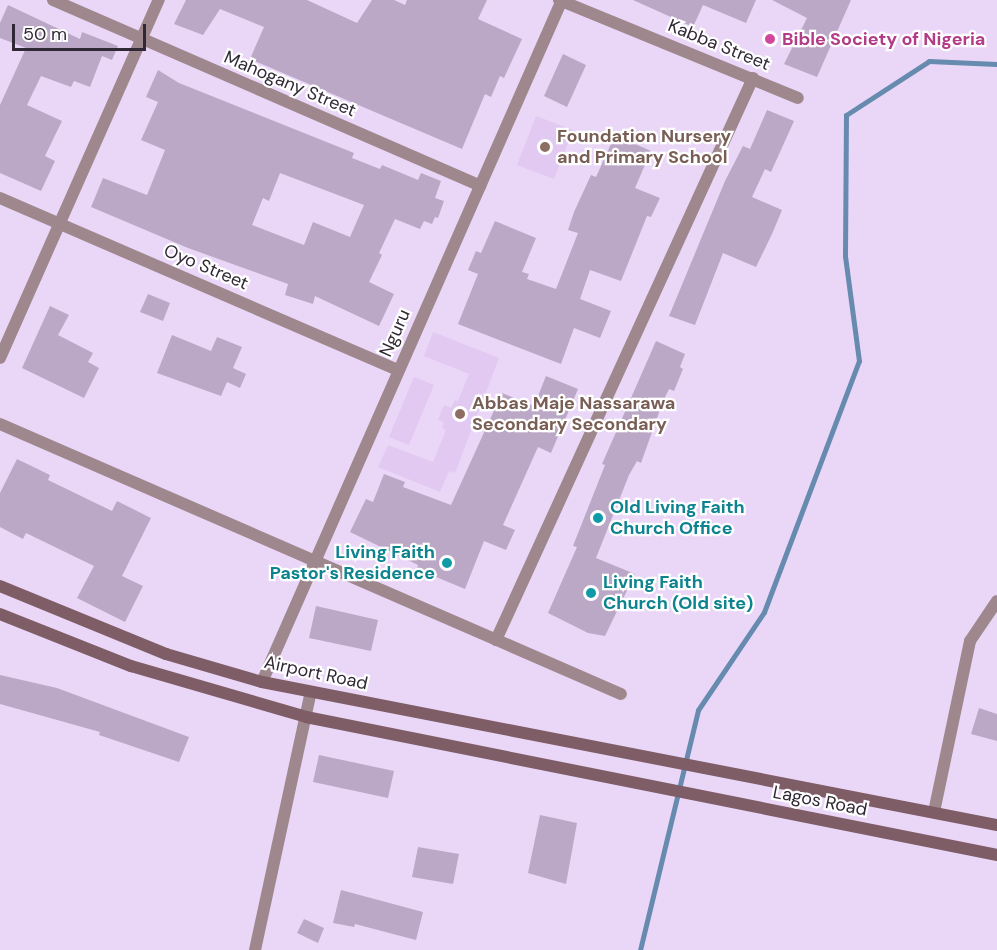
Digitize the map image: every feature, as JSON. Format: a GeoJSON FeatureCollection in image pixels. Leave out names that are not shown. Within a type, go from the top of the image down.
{"type":"FeatureCollection","features":[{"type":"Feature","properties":{"kind":"main road","name":"Airport Road"},"geometry":{"type":"LineString","coordinates":[[0,586],[166,654],[262,682],[637,753]]}},
{"type":"Feature","properties":{"kind":"main road"},"geometry":{"type":"LineString","coordinates":[[0,614],[131,666],[306,717]]}},
{"type":"Feature","properties":{"kind":"main road","name":"Lagos Road"},"geometry":{"type":"LineString","coordinates":[[306,717],[997,855]]}},
{"type":"Feature","properties":{"kind":"main road","name":"Lagos Road"},"geometry":{"type":"LineString","coordinates":[[637,753],[997,825]]}},
{"type":"Feature","properties":{"kind":"street","name":"Mahogany Street"},"geometry":{"type":"LineString","coordinates":[[53,0],[480,186]]}},
{"type":"Feature","properties":{"kind":"street"},"geometry":{"type":"LineString","coordinates":[[0,358],[57,222],[159,0]]}},
{"type":"Feature","properties":{"kind":"street","name":"Kabba Street"},"geometry":{"type":"LineString","coordinates":[[561,0],[798,98]]}},
{"type":"Feature","properties":{"kind":"street","name":"Nguru"},"geometry":{"type":"LineString","coordinates":[[262,682],[561,0]]}},
{"type":"Feature","properties":{"kind":"street"},"geometry":{"type":"LineString","coordinates":[[496,640],[753,78]]}},
{"type":"Feature","properties":{"kind":"street","name":"Oyo Street"},"geometry":{"type":"LineString","coordinates":[[0,198],[398,370]]}},
{"type":"Feature","properties":{"kind":"street"},"geometry":{"type":"LineString","coordinates":[[0,424],[621,694]]}},
{"type":"Feature","properties":{"kind":"street"},"geometry":{"type":"LineString","coordinates":[[934,812],[970,642],[997,601]]}},
{"type":"Feature","properties":{"kind":"street"},"geometry":{"type":"LineString","coordinates":[[255,950],[311,692]]}},
{"type":"Feature","properties":{"kind":"shaded area","name":"Foundation Nursery and Primary School"},"geometry":{"type":"Polygon","coordinates":[[[536,116],[573,130],[554,179],[517,165],[536,116]]]}},
{"type":"Feature","properties":{"kind":"shaded area","name":"Abbas Maje Nassarawa Secondary Secondary"},"geometry":{"type":"Polygon","coordinates":[[[433,332],[499,358],[455,473],[449,471],[440,492],[378,467],[388,445],[433,462],[446,430],[442,428],[444,422],[438,420],[444,405],[451,408],[455,400],[458,401],[469,374],[424,356],[433,332]]]}},
{"type":"Feature","properties":{"kind":"shaded area","name":"Abbas Maje Nassarawa Secondary Secondary"},"geometry":{"type":"Polygon","coordinates":[[[414,377],[434,385],[409,445],[389,437],[414,377]]]}},
{"type":"Feature","properties":{"kind":"building"},"geometry":{"type":"Polygon","coordinates":[[[186,0],[307,0],[357,23],[372,0],[394,0],[405,5],[407,0],[487,0],[478,19],[522,39],[504,78],[500,76],[491,97],[485,94],[462,149],[250,59],[264,27],[220,9],[203,35],[174,24],[186,0]]]}},
{"type":"Feature","properties":{"kind":"building"},"geometry":{"type":"Polygon","coordinates":[[[633,0],[756,0],[746,23],[703,5],[693,27],[633,0]]]}},
{"type":"Feature","properties":{"kind":"building"},"geometry":{"type":"Polygon","coordinates":[[[772,0],[851,0],[817,77],[784,64],[807,18],[772,0]]]}},
{"type":"Feature","properties":{"kind":"building"},"geometry":{"type":"Polygon","coordinates":[[[8,5],[80,39],[82,32],[118,46],[112,60],[102,56],[90,87],[74,81],[71,87],[41,76],[27,105],[62,121],[45,156],[55,161],[41,191],[0,173],[0,105],[26,48],[0,38],[0,23],[8,5]]]}},
{"type":"Feature","properties":{"kind":"building"},"geometry":{"type":"Polygon","coordinates":[[[563,54],[586,65],[567,107],[544,96],[563,54]]]}},
{"type":"Feature","properties":{"kind":"building"},"geometry":{"type":"Polygon","coordinates":[[[158,70],[179,83],[354,153],[352,158],[380,169],[382,165],[418,180],[421,173],[441,181],[435,198],[444,201],[438,218],[435,217],[432,224],[424,221],[420,229],[395,219],[379,253],[382,255],[369,282],[394,294],[379,326],[315,296],[313,304],[285,295],[288,284],[188,248],[91,207],[103,178],[147,195],[165,150],[141,140],[158,102],[146,97],[158,70]],[[280,173],[269,201],[263,198],[252,225],[304,245],[313,222],[350,237],[364,205],[280,173]]]}},
{"type":"Feature","properties":{"kind":"building"},"geometry":{"type":"Polygon","coordinates":[[[767,110],[794,121],[771,172],[765,169],[752,197],[782,210],[772,234],[756,267],[723,253],[695,325],[669,316],[725,181],[743,146],[750,149],[767,110]]]}},
{"type":"Feature","properties":{"kind":"building"},"geometry":{"type":"Polygon","coordinates":[[[615,135],[651,151],[635,188],[660,198],[651,217],[647,216],[621,281],[590,270],[580,299],[611,311],[600,338],[574,328],[561,364],[458,324],[478,274],[468,270],[476,251],[481,253],[495,221],[536,238],[522,272],[529,274],[527,279],[556,289],[578,233],[568,230],[574,212],[591,175],[596,177],[615,135]]]}},
{"type":"Feature","properties":{"kind":"building"},"geometry":{"type":"Polygon","coordinates":[[[148,294],[170,303],[163,321],[140,312],[148,294]]]}},
{"type":"Feature","properties":{"kind":"building"},"geometry":{"type":"Polygon","coordinates":[[[50,306],[69,315],[58,335],[93,353],[88,362],[99,368],[84,398],[22,368],[50,306]]]}},
{"type":"Feature","properties":{"kind":"building"},"geometry":{"type":"Polygon","coordinates":[[[172,335],[211,351],[217,337],[242,347],[233,368],[246,374],[240,388],[227,382],[221,396],[157,373],[172,335]]]}},
{"type":"Feature","properties":{"kind":"building"},"geometry":{"type":"Polygon","coordinates":[[[656,341],[685,354],[680,367],[683,369],[674,391],[669,389],[662,404],[641,463],[637,461],[629,475],[596,558],[635,574],[605,636],[588,633],[548,613],[577,547],[573,546],[605,465],[602,464],[656,341]]]}},
{"type":"Feature","properties":{"kind":"building"},"geometry":{"type":"Polygon","coordinates":[[[546,376],[578,389],[551,453],[538,447],[503,525],[515,530],[506,550],[484,541],[465,589],[417,569],[418,565],[350,532],[366,499],[373,502],[384,474],[405,482],[403,487],[451,505],[502,393],[534,406],[546,376]]]}},
{"type":"Feature","properties":{"kind":"building"},"geometry":{"type":"Polygon","coordinates":[[[17,459],[50,475],[48,480],[112,511],[117,501],[151,518],[122,576],[143,586],[125,622],[77,598],[94,566],[26,533],[23,539],[0,527],[0,493],[17,459]]]}},
{"type":"Feature","properties":{"kind":"building"},"geometry":{"type":"Polygon","coordinates":[[[316,606],[378,620],[371,651],[309,638],[316,606]]]}},
{"type":"Feature","properties":{"kind":"building"},"geometry":{"type":"Polygon","coordinates":[[[0,675],[57,688],[189,737],[179,762],[99,735],[100,732],[0,704],[0,675]]]}},
{"type":"Feature","properties":{"kind":"building"},"geometry":{"type":"Polygon","coordinates":[[[979,708],[997,714],[997,741],[971,734],[979,708]]]}},
{"type":"Feature","properties":{"kind":"building"},"geometry":{"type":"Polygon","coordinates":[[[319,755],[394,771],[388,798],[313,782],[319,755]]]}},
{"type":"Feature","properties":{"kind":"building"},"geometry":{"type":"Polygon","coordinates":[[[540,815],[577,823],[566,884],[528,873],[540,815]]]}},
{"type":"Feature","properties":{"kind":"building"},"geometry":{"type":"Polygon","coordinates":[[[418,847],[459,854],[453,884],[412,877],[418,847]]]}},
{"type":"Feature","properties":{"kind":"building"},"geometry":{"type":"Polygon","coordinates":[[[341,890],[423,912],[416,940],[355,924],[354,927],[333,923],[341,890]]]}},
{"type":"Feature","properties":{"kind":"building"},"geometry":{"type":"Polygon","coordinates":[[[304,919],[324,928],[318,943],[297,933],[304,919]]]}},
{"type":"Feature","properties":{"kind":"waterway"},"geometry":{"type":"LineString","coordinates":[[640,950],[698,710],[764,612],[859,361],[845,256],[846,115],[929,61],[997,64]]}},
{"type":"Feature","properties":{"kind":"place","name":"Bible Society of Nigeria"},"geometry":{"type":"Point","coordinates":[770,39]}},
{"type":"Feature","properties":{"kind":"place","name":"Foundation Nursery and Primary School"},"geometry":{"type":"Point","coordinates":[545,147]}},
{"type":"Feature","properties":{"kind":"place","name":"Abbas Maje Nassarawa Secondary Secondary"},"geometry":{"type":"Point","coordinates":[460,414]}},
{"type":"Feature","properties":{"kind":"place","name":"Old Living Faith Church Office"},"geometry":{"type":"Point","coordinates":[598,518]}},
{"type":"Feature","properties":{"kind":"place","name":"Living Faith Pastor's Residence"},"geometry":{"type":"Point","coordinates":[447,563]}},
{"type":"Feature","properties":{"kind":"place","name":"Living Faith Church (Old site)"},"geometry":{"type":"Point","coordinates":[591,593]}}]}
